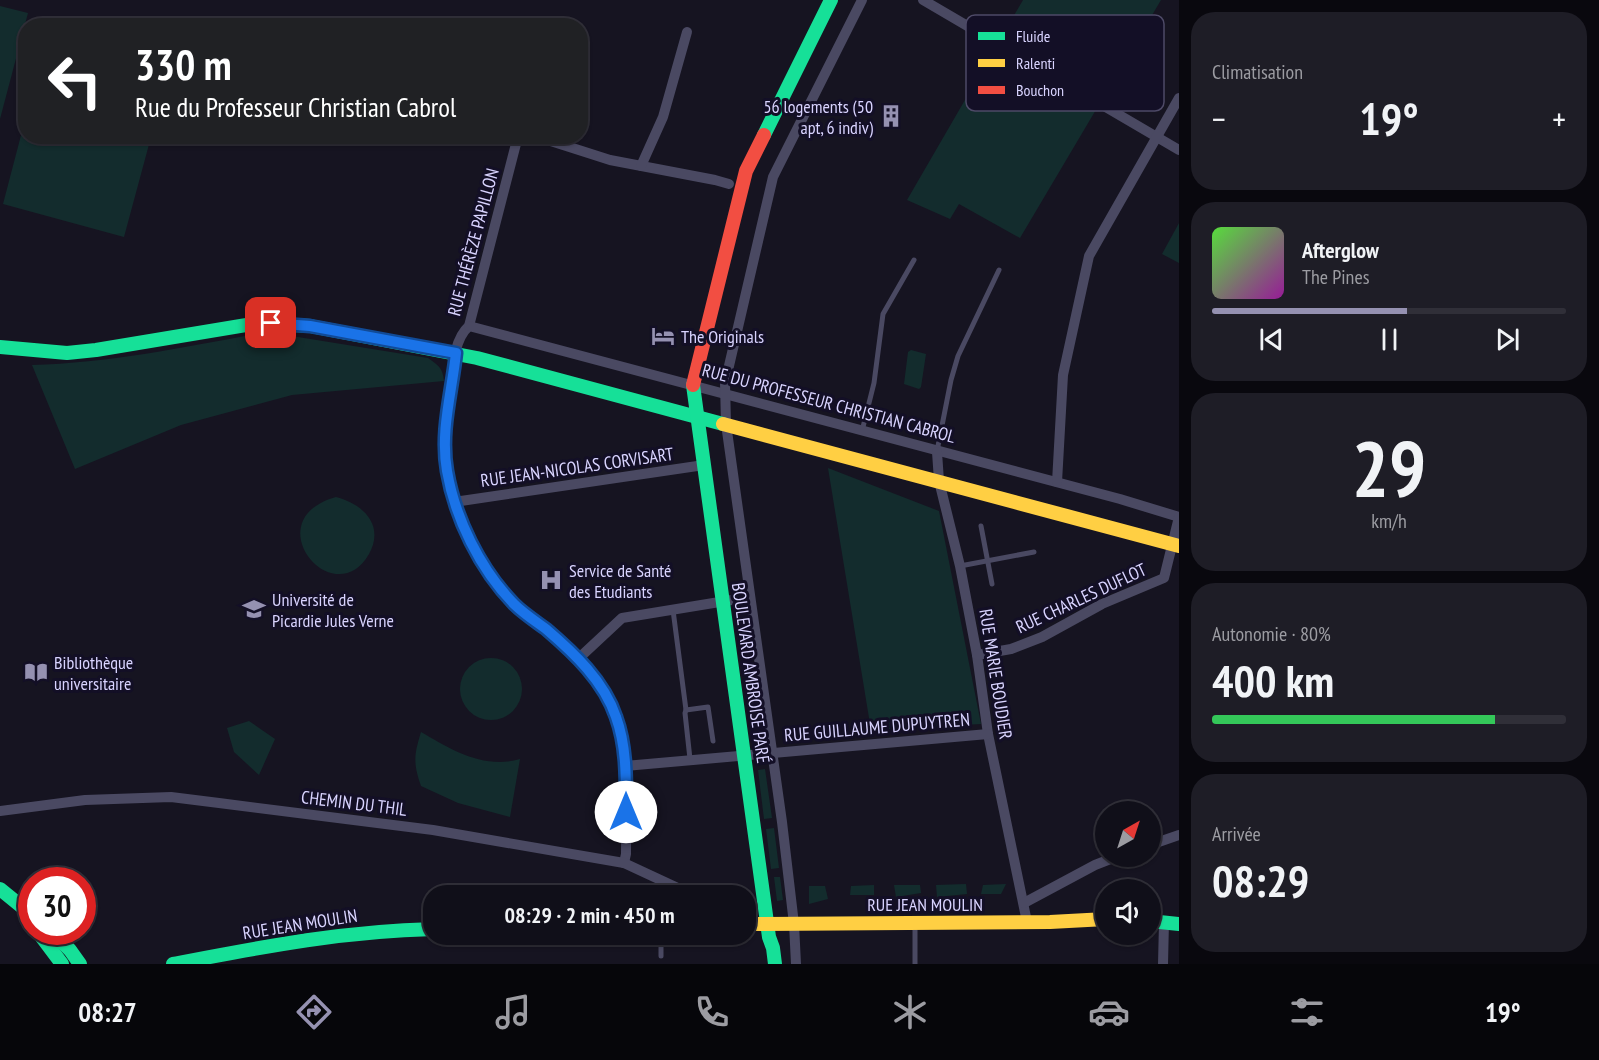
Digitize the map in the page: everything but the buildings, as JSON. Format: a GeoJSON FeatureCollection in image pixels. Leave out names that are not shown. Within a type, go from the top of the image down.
{"type":"FeatureCollection","features":[{"type":"Feature","properties":{"kind":"street"},"geometry":{"type":"LineString","coordinates":[[693,385],[746,171],[831,0]]}},
{"type":"Feature","properties":{"kind":"street","name":"BOULEVARD AMBROISE PARÉ"},"geometry":{"type":"LineString","coordinates":[[796,964],[794,924],[776,777],[726,424],[725,383],[773,177],[862,0]]}},
{"type":"Feature","properties":{"kind":"street"},"geometry":{"type":"LineString","coordinates":[[923,0],[966,25]]}},
{"type":"Feature","properties":{"kind":"street"},"geometry":{"type":"LineString","coordinates":[[641,166],[663,117],[687,32]]}},
{"type":"Feature","properties":{"kind":"street"},"geometry":{"type":"LineString","coordinates":[[1057,483],[1063,375],[1089,256],[1179,98]]}},
{"type":"Feature","properties":{"kind":"street"},"geometry":{"type":"LineString","coordinates":[[1113,111],[1179,150]]}},
{"type":"Feature","properties":{"kind":"street","name":"RUE THÉRÈZE PAPILLON"},"geometry":{"type":"LineString","coordinates":[[516,144],[469,326],[459,338],[445,424],[446,469],[454,502],[478,556],[488,572],[514,604],[578,659],[593,676],[611,704],[617,719],[625,766],[626,854],[624,863]]}},
{"type":"Feature","properties":{"kind":"street"},"geometry":{"type":"LineString","coordinates":[[560,144],[610,160],[729,184]]}},
{"type":"Feature","properties":{"kind":"street"},"geometry":{"type":"LineString","coordinates":[[0,347],[44,352],[76,352],[258,323],[310,326],[456,353],[1176,545]]}},
{"type":"Feature","properties":{"kind":"street","name":"RUE DU PROFESSEUR CHRISTIAN CABROL"},"geometry":{"type":"LineString","coordinates":[[469,326],[726,393],[1179,517]]}},
{"type":"Feature","properties":{"kind":"street","name":"BOULEVARD AMBROISE PARÉ"},"geometry":{"type":"LineString","coordinates":[[693,385],[767,924],[775,964]]}},
{"type":"Feature","properties":{"kind":"street","name":"RUE MARIE BOUDIER"},"geometry":{"type":"LineString","coordinates":[[937,452],[939,481],[960,566],[977,655],[988,734],[1027,922]]}},
{"type":"Feature","properties":{"kind":"street","name":"RUE JEAN-NICOLAS CORVISART"},"geometry":{"type":"LineString","coordinates":[[454,502],[704,465]]}},
{"type":"Feature","properties":{"kind":"street","name":"RUE CHARLES DUFLOT"},"geometry":{"type":"LineString","coordinates":[[977,655],[1011,649],[1042,637],[1102,604],[1164,578],[1176,545],[1179,517]]}},
{"type":"Feature","properties":{"kind":"street"},"geometry":{"type":"LineString","coordinates":[[578,659],[622,618],[750,597]]}},
{"type":"Feature","properties":{"kind":"street","name":"RUE GUILLAUME DUPUYTREN"},"geometry":{"type":"LineString","coordinates":[[625,766],[988,734]]}},
{"type":"Feature","properties":{"kind":"street","name":"CHEMIN DU THIL"},"geometry":{"type":"LineString","coordinates":[[0,811],[84,800],[171,797],[432,830],[624,863],[671,885]]}},
{"type":"Feature","properties":{"kind":"street"},"geometry":{"type":"LineString","coordinates":[[1161,841],[1179,835]]}},
{"type":"Feature","properties":{"kind":"street"},"geometry":{"type":"LineString","coordinates":[[1024,903],[1095,865]]}},
{"type":"Feature","properties":{"kind":"street"},"geometry":{"type":"LineString","coordinates":[[0,889],[18,904]]}},
{"type":"Feature","properties":{"kind":"street"},"geometry":{"type":"LineString","coordinates":[[15,902],[18,906]]}},
{"type":"Feature","properties":{"kind":"street","name":"RUE JEAN MOULIN"},"geometry":{"type":"LineString","coordinates":[[756,924],[1095,919]]}},
{"type":"Feature","properties":{"kind":"street"},"geometry":{"type":"LineString","coordinates":[[1161,922],[1179,924]]}},
{"type":"Feature","properties":{"kind":"street","name":"RUE JEAN MOULIN"},"geometry":{"type":"LineString","coordinates":[[173,964],[290,941],[381,930],[423,929]]}},
{"type":"Feature","properties":{"kind":"street"},"geometry":{"type":"LineString","coordinates":[[48,945],[62,964]]}},
{"type":"Feature","properties":{"kind":"street"},"geometry":{"type":"LineString","coordinates":[[65,945],[80,964]]}},
{"type":"Feature","properties":{"kind":"street"},"geometry":{"type":"LineString","coordinates":[[1160,945],[1163,964]]}},
{"type":"Feature","properties":{"kind":"lane"},"geometry":{"type":"LineString","coordinates":[[862,431],[874,383],[883,314],[914,260]]}},
{"type":"Feature","properties":{"kind":"lane"},"geometry":{"type":"LineString","coordinates":[[937,452],[958,356],[999,270]]}},
{"type":"Feature","properties":{"kind":"lane"},"geometry":{"type":"LineString","coordinates":[[981,526],[992,584]]}},
{"type":"Feature","properties":{"kind":"lane"},"geometry":{"type":"LineString","coordinates":[[960,566],[1034,552]]}},
{"type":"Feature","properties":{"kind":"lane"},"geometry":{"type":"LineString","coordinates":[[673,609],[690,759]]}},
{"type":"Feature","properties":{"kind":"lane"},"geometry":{"type":"LineString","coordinates":[[686,710],[708,707],[713,741]]}},
{"type":"Feature","properties":{"kind":"lane"},"geometry":{"type":"LineString","coordinates":[[915,922],[915,964]]}},
{"type":"Feature","properties":{"kind":"lane"},"geometry":{"type":"LineString","coordinates":[[661,945],[661,956]]}},
{"type":"Feature","properties":{"kind":"green space"},"geometry":{"type":"Polygon","coordinates":[[[1023,0],[1161,0],[1152,15],[1014,15],[1023,0]]]}},
{"type":"Feature","properties":{"kind":"green space"},"geometry":{"type":"Polygon","coordinates":[[[0,6],[28,13],[27,18],[18,18],[18,51],[0,119],[0,6]]]}},
{"type":"Feature","properties":{"kind":"green space"},"geometry":{"type":"Polygon","coordinates":[[[966,98],[966,111],[1095,111],[1020,238],[959,204],[950,219],[907,200],[966,98]]]}},
{"type":"Feature","properties":{"kind":"green space"},"geometry":{"type":"Polygon","coordinates":[[[19,144],[149,144],[124,237],[3,204],[19,144]]]}},
{"type":"Feature","properties":{"kind":"green space"},"geometry":{"type":"Polygon","coordinates":[[[1179,223],[1179,263],[1162,254],[1179,223]]]}},
{"type":"Feature","properties":{"kind":"green space"},"geometry":{"type":"Polygon","coordinates":[[[267,332],[428,358],[439,367],[444,381],[292,395],[181,425],[75,469],[32,365],[121,357],[267,332]]]}},
{"type":"Feature","properties":{"kind":"green space"},"geometry":{"type":"Polygon","coordinates":[[[911,350],[926,354],[919,389],[904,384],[908,352],[911,350]]]}},
{"type":"Feature","properties":{"kind":"green space"},"geometry":{"type":"Polygon","coordinates":[[[828,468],[939,511],[981,724],[871,730],[828,468]]]}},
{"type":"Feature","properties":{"kind":"green space"},"geometry":{"type":"Polygon","coordinates":[[[336,497],[363,510],[373,525],[374,534],[369,554],[354,570],[338,574],[322,569],[309,557],[301,541],[302,524],[312,509],[336,497]]]}},
{"type":"Feature","properties":{"kind":"green space"},"geometry":{"type":"Polygon","coordinates":[[[491,658],[513,667],[522,689],[513,711],[491,720],[469,711],[460,689],[469,667],[491,658]]]}},
{"type":"Feature","properties":{"kind":"green space"},"geometry":{"type":"Polygon","coordinates":[[[249,721],[275,739],[259,775],[234,752],[227,728],[249,721]]]}},
{"type":"Feature","properties":{"kind":"green space"},"geometry":{"type":"Polygon","coordinates":[[[421,732],[456,751],[481,760],[507,762],[520,759],[510,817],[458,803],[421,786],[415,759],[421,732]]]}},
{"type":"Feature","properties":{"kind":"green space"},"geometry":{"type":"Polygon","coordinates":[[[765,769],[772,818],[764,819],[758,770],[765,769]]]}},
{"type":"Feature","properties":{"kind":"green space"},"geometry":{"type":"Polygon","coordinates":[[[774,828],[779,868],[771,869],[766,829],[774,828]]]}},
{"type":"Feature","properties":{"kind":"green space"},"geometry":{"type":"Polygon","coordinates":[[[774,877],[780,877],[783,900],[777,901],[774,877]]]}},
{"type":"Feature","properties":{"kind":"green space"},"geometry":{"type":"Polygon","coordinates":[[[966,884],[967,894],[937,897],[936,885],[966,884]]]}},
{"type":"Feature","properties":{"kind":"green space"},"geometry":{"type":"Polygon","coordinates":[[[1006,884],[1001,894],[981,894],[983,885],[1006,884]]]}},
{"type":"Feature","properties":{"kind":"green space"},"geometry":{"type":"Polygon","coordinates":[[[874,885],[874,895],[850,895],[851,886],[874,885]]]}},
{"type":"Feature","properties":{"kind":"green space"},"geometry":{"type":"Polygon","coordinates":[[[894,885],[920,885],[921,893],[896,897],[894,885]]]}},
{"type":"Feature","properties":{"kind":"green space"},"geometry":{"type":"Polygon","coordinates":[[[809,886],[825,886],[828,899],[809,904],[809,886]]]}},
{"type":"Feature","properties":{"kind":"traffic: fast"},"geometry":{"type":"LineString","coordinates":[[764,135],[831,0]]}},
{"type":"Feature","properties":{"kind":"traffic: fast"},"geometry":{"type":"LineString","coordinates":[[0,347],[67,353],[258,323],[310,326],[477,358],[723,424]]}},
{"type":"Feature","properties":{"kind":"traffic: fast"},"geometry":{"type":"LineString","coordinates":[[693,385],[769,937],[775,964]]}},
{"type":"Feature","properties":{"kind":"traffic: fast"},"geometry":{"type":"LineString","coordinates":[[0,889],[18,904]]}},
{"type":"Feature","properties":{"kind":"traffic: fast"},"geometry":{"type":"LineString","coordinates":[[1161,922],[1179,924]]}},
{"type":"Feature","properties":{"kind":"traffic: fast"},"geometry":{"type":"LineString","coordinates":[[173,964],[335,936],[423,929]]}},
{"type":"Feature","properties":{"kind":"traffic: fast"},"geometry":{"type":"LineString","coordinates":[[48,945],[62,964]]}},
{"type":"Feature","properties":{"kind":"traffic: fast"},"geometry":{"type":"LineString","coordinates":[[65,945],[80,964]]}},
{"type":"Feature","properties":{"kind":"traffic: slow"},"geometry":{"type":"LineString","coordinates":[[723,424],[1179,546]]}},
{"type":"Feature","properties":{"kind":"traffic: slow"},"geometry":{"type":"LineString","coordinates":[[756,924],[1050,922],[1095,920]]}},
{"type":"Feature","properties":{"kind":"traffic: jam"},"geometry":{"type":"LineString","coordinates":[[693,385],[746,171],[764,135]]}},
{"type":"Feature","properties":{"kind":"place","name":"56 logements (50 apt, 6 indiv)"},"geometry":{"type":"Point","coordinates":[891,116]}},
{"type":"Feature","properties":{"kind":"place","name":"The Originals"},"geometry":{"type":"Point","coordinates":[663,336]}},
{"type":"Feature","properties":{"kind":"place","name":"Service de Santé des Etudiants"},"geometry":{"type":"Point","coordinates":[551,580]}},
{"type":"Feature","properties":{"kind":"place","name":"Université de Picardie Jules Verne"},"geometry":{"type":"Point","coordinates":[254,609]}},
{"type":"Feature","properties":{"kind":"place","name":"Bibliothèque universitaire"},"geometry":{"type":"Point","coordinates":[36,672]}},
{"type":"Feature","properties":{"kind":"route"},"geometry":{"type":"LineString","coordinates":[[271,323],[310,326],[456,353],[445,424],[446,469],[454,502],[478,556],[488,572],[514,604],[578,659],[593,676],[611,704],[617,719],[626,770],[626,812]]}}]}
